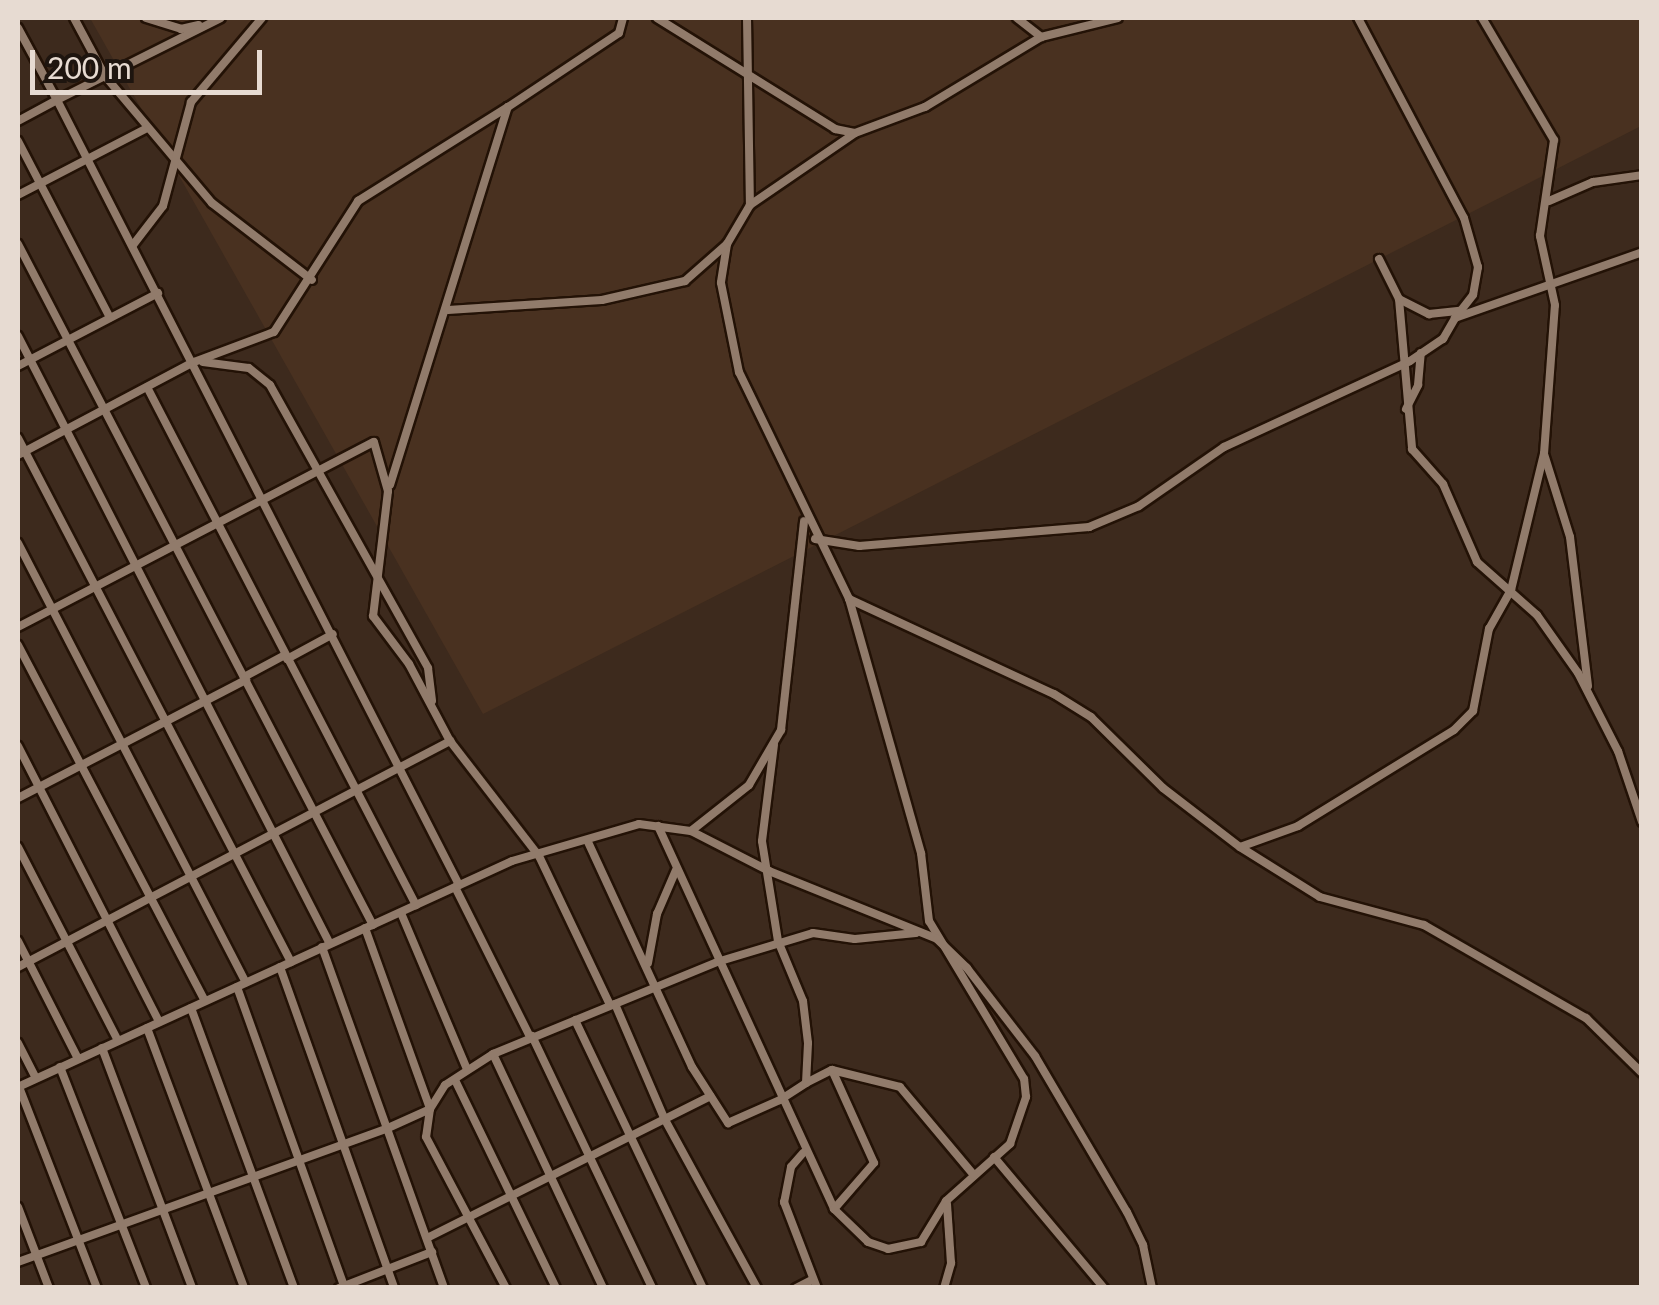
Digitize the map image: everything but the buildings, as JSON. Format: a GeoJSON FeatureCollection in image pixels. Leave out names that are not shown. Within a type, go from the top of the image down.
{"type":"FeatureCollection","features":[{"type":"Feature","properties":{"kind":"street"},"geometry":{"type":"LineString","coordinates":[[74,18],[104,76],[175,160],[256,242],[312,280]]}},
{"type":"Feature","properties":{"kind":"street"},"geometry":{"type":"LineString","coordinates":[[146,18],[181,29],[217,20]]}},
{"type":"Feature","properties":{"kind":"street"},"geometry":{"type":"LineString","coordinates":[[132,245],[164,206],[191,102],[262,18]]}},
{"type":"Feature","properties":{"kind":"street"},"geometry":{"type":"LineString","coordinates":[[21,453],[194,362],[274,332],[312,280],[358,201],[620,33],[622,18]]}},
{"type":"Feature","properties":{"kind":"street"},"geometry":{"type":"LineString","coordinates":[[657,18],[836,129],[854,133]]}},
{"type":"Feature","properties":{"kind":"street"},"geometry":{"type":"LineString","coordinates":[[747,18],[750,205]]}},
{"type":"Feature","properties":{"kind":"street"},"geometry":{"type":"LineString","coordinates":[[1017,18],[1041,37]]}},
{"type":"Feature","properties":{"kind":"street"},"geometry":{"type":"LineString","coordinates":[[448,310],[643,294],[686,281],[727,244],[750,205],[854,133],[925,108],[1041,37],[1118,18]]}},
{"type":"Feature","properties":{"kind":"street"},"geometry":{"type":"LineString","coordinates":[[814,539],[859,546],[1089,527],[1139,506],[1224,447],[1404,364],[1442,339],[1473,295],[1478,267],[1464,218],[1358,18]]}},
{"type":"Feature","properties":{"kind":"street"},"geometry":{"type":"LineString","coordinates":[[1240,847],[1298,826],[1454,730],[1473,711],[1489,629],[1511,590],[1544,454],[1555,306],[1540,236],[1549,201],[1554,140],[1482,18]]}},
{"type":"Feature","properties":{"kind":"street"},"geometry":{"type":"LineString","coordinates":[[18,120],[217,20]]}},
{"type":"Feature","properties":{"kind":"street"},"geometry":{"type":"LineString","coordinates":[[18,28],[401,766],[652,1288]]}},
{"type":"Feature","properties":{"kind":"street"},"geometry":{"type":"LineString","coordinates":[[508,106],[448,310],[388,490],[373,616],[450,741],[539,856],[664,1118],[757,1288]]}},
{"type":"Feature","properties":{"kind":"street"},"geometry":{"type":"LineString","coordinates":[[18,195],[147,128]]}},
{"type":"Feature","properties":{"kind":"street"},"geometry":{"type":"LineString","coordinates":[[18,141],[110,318]]}},
{"type":"Feature","properties":{"kind":"street"},"geometry":{"type":"LineString","coordinates":[[1549,201],[1592,182],[1642,175]]}},
{"type":"Feature","properties":{"kind":"street"},"geometry":{"type":"LineString","coordinates":[[18,244],[315,812],[369,926],[430,1109],[426,1138],[506,1288]]}},
{"type":"Feature","properties":{"kind":"street"},"geometry":{"type":"LineString","coordinates":[[658,826],[803,1152],[834,1209],[868,1242],[908,1248],[932,1230],[946,1201],[972,1174],[1010,1144],[1026,1097],[1024,1079],[937,939],[903,784],[862,665],[848,599],[814,539],[739,372],[721,283],[727,244]]}},
{"type":"Feature","properties":{"kind":"street"},"geometry":{"type":"LineString","coordinates":[[1399,299],[1429,314],[1458,314],[1642,252]]}},
{"type":"Feature","properties":{"kind":"street"},"geometry":{"type":"LineString","coordinates":[[1380,259],[1399,299],[1412,448],[1443,484],[1477,562],[1538,615],[1590,695],[1642,822]]}},
{"type":"Feature","properties":{"kind":"street"},"geometry":{"type":"LineString","coordinates":[[18,366],[158,293]]}},
{"type":"Feature","properties":{"kind":"street"},"geometry":{"type":"LineString","coordinates":[[18,336],[63,432],[134,564],[326,946],[444,1288]]}},
{"type":"Feature","properties":{"kind":"street"},"geometry":{"type":"LineString","coordinates":[[1406,409],[1418,385],[1421,354]]}},
{"type":"Feature","properties":{"kind":"street"},"geometry":{"type":"LineString","coordinates":[[194,362],[249,368],[270,385],[320,466],[428,668],[434,712]]}},
{"type":"Feature","properties":{"kind":"street"},"geometry":{"type":"LineString","coordinates":[[146,387],[416,905]]}},
{"type":"Feature","properties":{"kind":"street"},"geometry":{"type":"LineString","coordinates":[[18,438],[21,453],[291,962]]}},
{"type":"Feature","properties":{"kind":"street"},"geometry":{"type":"LineString","coordinates":[[18,627],[320,466],[374,442],[388,490]]}},
{"type":"Feature","properties":{"kind":"street"},"geometry":{"type":"LineString","coordinates":[[1544,454],[1570,537],[1590,695]]}},
{"type":"Feature","properties":{"kind":"street"},"geometry":{"type":"LineString","coordinates":[[804,516],[804,557],[763,809],[778,941],[803,1001],[806,1084]]}},
{"type":"Feature","properties":{"kind":"street"},"geometry":{"type":"LineString","coordinates":[[18,544],[192,876],[242,984],[343,1287],[432,1252]]}},
{"type":"Feature","properties":{"kind":"street"},"geometry":{"type":"LineString","coordinates":[[848,599],[1091,717],[1163,788],[1240,847],[1320,897],[1424,925],[1586,1018],[1642,1073]]}},
{"type":"Feature","properties":{"kind":"street"},"geometry":{"type":"LineString","coordinates":[[18,798],[333,634]]}},
{"type":"Feature","properties":{"kind":"street"},"geometry":{"type":"LineString","coordinates":[[18,645],[205,1001]]}},
{"type":"Feature","properties":{"kind":"street"},"geometry":{"type":"LineString","coordinates":[[18,967],[450,741]]}},
{"type":"Feature","properties":{"kind":"street"},"geometry":{"type":"LineString","coordinates":[[691,831],[749,785],[774,745]]}},
{"type":"Feature","properties":{"kind":"street"},"geometry":{"type":"LineString","coordinates":[[18,746],[159,1022]]}},
{"type":"Feature","properties":{"kind":"street"},"geometry":{"type":"LineString","coordinates":[[96,1288],[18,1087],[457,886],[638,824],[691,831],[769,871],[871,907],[937,939],[1034,1056],[1143,1244],[1152,1288]]}},
{"type":"Feature","properties":{"kind":"street"},"geometry":{"type":"LineString","coordinates":[[588,842],[710,1096],[728,1123],[780,1100],[832,1070],[900,1086],[972,1174]]}},
{"type":"Feature","properties":{"kind":"street"},"geometry":{"type":"LineString","coordinates":[[18,846],[118,1041]]}},
{"type":"Feature","properties":{"kind":"street"},"geometry":{"type":"LineString","coordinates":[[648,963],[657,914],[676,870]]}},
{"type":"Feature","properties":{"kind":"street"},"geometry":{"type":"LineString","coordinates":[[401,912],[468,1069]]}},
{"type":"Feature","properties":{"kind":"street"},"geometry":{"type":"LineString","coordinates":[[18,1262],[388,1128],[430,1109],[468,1069],[493,1054],[717,962],[813,933],[855,939],[920,933]]}},
{"type":"Feature","properties":{"kind":"street"},"geometry":{"type":"LineString","coordinates":[[18,942],[78,1059]]}},
{"type":"Feature","properties":{"kind":"street"},"geometry":{"type":"LineString","coordinates":[[280,967],[394,1288]]}},
{"type":"Feature","properties":{"kind":"street"},"geometry":{"type":"LineString","coordinates":[[191,1008],[294,1288]]}},
{"type":"Feature","properties":{"kind":"street"},"geometry":{"type":"LineString","coordinates":[[575,1020],[703,1288]]}},
{"type":"Feature","properties":{"kind":"street"},"geometry":{"type":"LineString","coordinates":[[146,1028],[212,1192],[244,1288]]}},
{"type":"Feature","properties":{"kind":"street"},"geometry":{"type":"LineString","coordinates":[[18,1043],[36,1078]]}},
{"type":"Feature","properties":{"kind":"street"},"geometry":{"type":"LineString","coordinates":[[102,1048],[167,1208],[192,1288]]}},
{"type":"Feature","properties":{"kind":"street"},"geometry":{"type":"LineString","coordinates":[[493,1054],[603,1288]]}},
{"type":"Feature","properties":{"kind":"street"},"geometry":{"type":"LineString","coordinates":[[60,1067],[146,1288]]}},
{"type":"Feature","properties":{"kind":"street"},"geometry":{"type":"LineString","coordinates":[[832,1070],[874,1163],[834,1209]]}},
{"type":"Feature","properties":{"kind":"street"},"geometry":{"type":"LineString","coordinates":[[456,1080],[556,1288]]}},
{"type":"Feature","properties":{"kind":"street"},"geometry":{"type":"LineString","coordinates":[[427,1238],[710,1096]]}},
{"type":"Feature","properties":{"kind":"street"},"geometry":{"type":"LineString","coordinates":[[796,1288],[814,1284],[784,1202],[791,1167],[803,1152]]}},
{"type":"Feature","properties":{"kind":"street"},"geometry":{"type":"LineString","coordinates":[[994,1157],[1104,1288]]}},
{"type":"Feature","properties":{"kind":"street"},"geometry":{"type":"LineString","coordinates":[[944,1288],[951,1262],[946,1201]]}},
{"type":"Feature","properties":{"kind":"street"},"geometry":{"type":"LineString","coordinates":[[18,1206],[48,1288]]}},
{"type":"Feature","properties":{"kind":"shaded area"},"geometry":{"type":"Polygon","coordinates":[[[90,18],[1641,18],[1641,126],[483,714],[90,18]]]}}]}
